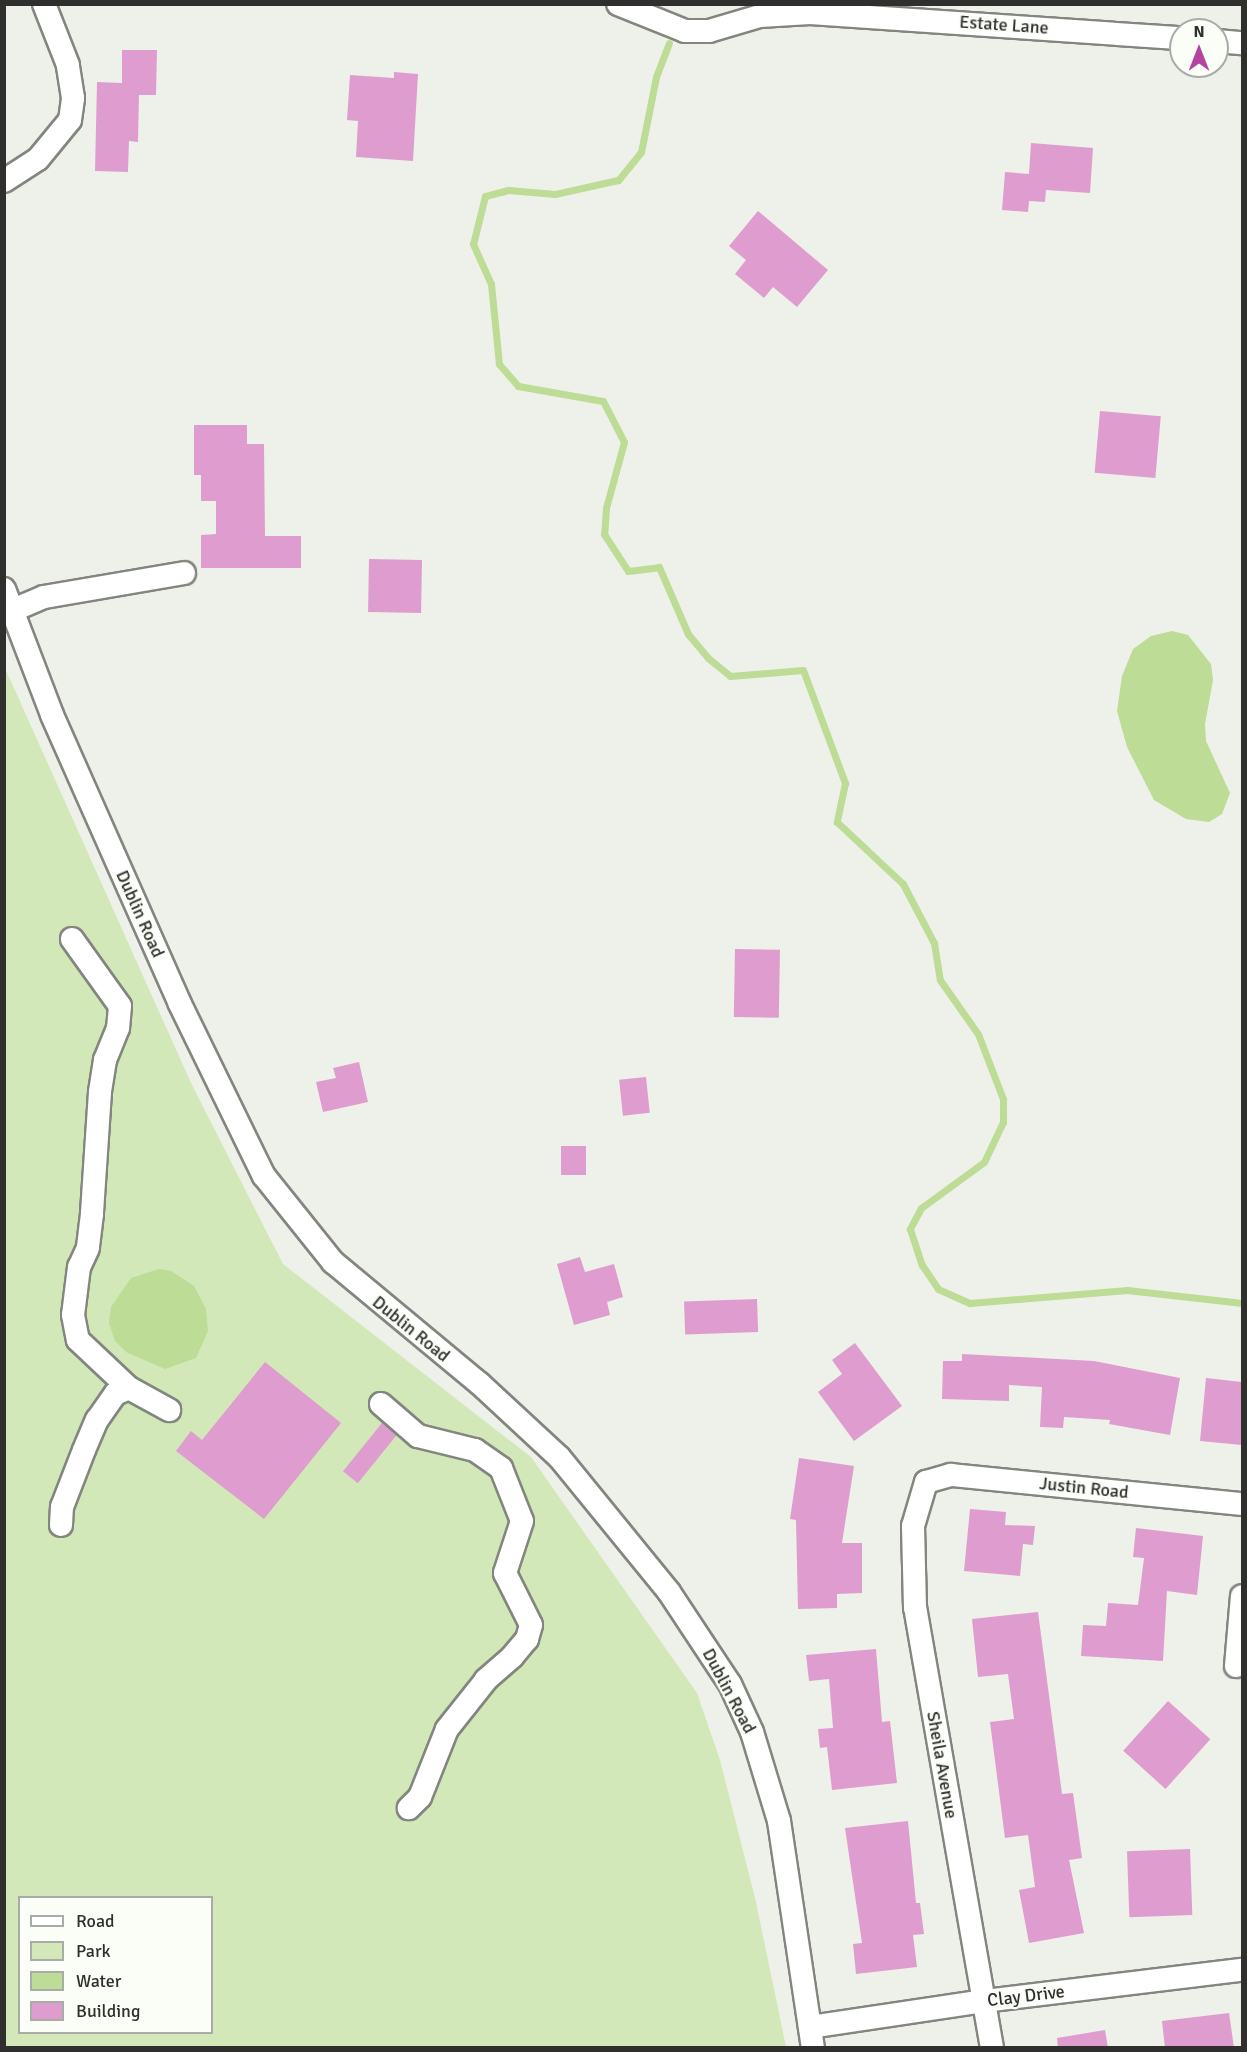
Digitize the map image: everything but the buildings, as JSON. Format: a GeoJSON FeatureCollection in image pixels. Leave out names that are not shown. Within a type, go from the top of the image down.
{"type":"FeatureCollection","features":[{"type":"Feature","properties":{"kind":"street"},"geometry":{"type":"LineString","coordinates":[[4,181],[38,159],[70,120],[73,98],[68,65],[44,4]]}},
{"type":"Feature","properties":{"kind":"street","name":"Estate Lane"},"geometry":{"type":"LineString","coordinates":[[618,4],[685,31],[709,31],[760,16],[810,13],[1169,37]]}},
{"type":"Feature","properties":{"kind":"street"},"geometry":{"type":"LineString","coordinates":[[11,611],[44,597],[184,573]]}},
{"type":"Feature","properties":{"kind":"street","name":"Dublin Road"},"geometry":{"type":"LineString","coordinates":[[4,590],[52,715],[180,1005],[264,1176],[333,1262],[487,1389],[559,1457],[669,1592],[730,1684],[752,1732],[779,1821],[811,2037]]}},
{"type":"Feature","properties":{"kind":"street"},"geometry":{"type":"LineString","coordinates":[[72,939],[120,1006],[118,1028],[105,1060],[100,1092],[92,1214],[88,1248],[79,1267],[74,1316],[78,1340],[129,1388],[169,1410]]}},
{"type":"Feature","properties":{"kind":"street"},"geometry":{"type":"LineString","coordinates":[[62,1525],[62,1507],[97,1420],[115,1394],[129,1388]]}},
{"type":"Feature","properties":{"kind":"street"},"geometry":{"type":"LineString","coordinates":[[381,1404],[418,1436],[475,1450],[501,1468],[522,1521],[505,1573],[531,1625],[527,1639],[512,1657],[486,1680],[447,1729],[420,1797],[409,1808]]}},
{"type":"Feature","properties":{"kind":"street","name":"Justin Road"},"geometry":{"type":"LineString","coordinates":[[926,1482],[951,1474],[1242,1504]]}},
{"type":"Feature","properties":{"kind":"street","name":"Sheila Avenue"},"geometry":{"type":"LineString","coordinates":[[926,1482],[913,1526],[915,1608],[992,2048]]}},
{"type":"Feature","properties":{"kind":"street"},"geometry":{"type":"LineString","coordinates":[[1236,1666],[1242,1596]]}},
{"type":"Feature","properties":{"kind":"street","name":"Clay Drive"},"geometry":{"type":"LineString","coordinates":[[811,2037],[984,2001],[1242,1970]]}},
{"type":"Feature","properties":{"kind":"green space"},"geometry":{"type":"Polygon","coordinates":[[[5,668],[191,1083],[283,1264],[531,1457],[697,1693],[720,1760],[756,1902],[786,2047],[5,2047],[5,668]]]}},
{"type":"Feature","properties":{"kind":"water"},"geometry":{"type":"Polygon","coordinates":[[[1172,631],[1188,635],[1211,664],[1213,680],[1205,724],[1206,741],[1230,793],[1222,814],[1209,822],[1186,819],[1154,800],[1127,747],[1117,711],[1122,676],[1133,649],[1151,636],[1172,631]]]}},
{"type":"Feature","properties":{"kind":"water"},"geometry":{"type":"Polygon","coordinates":[[[159,1269],[171,1271],[194,1286],[206,1309],[208,1331],[196,1358],[165,1369],[126,1352],[115,1341],[109,1323],[111,1307],[131,1278],[159,1269]]]}},
{"type":"Feature","properties":{"kind":"waterway"},"geometry":{"type":"LineString","coordinates":[[669,43],[656,77],[641,152],[618,180],[555,194],[508,190],[485,196],[473,244],[491,284],[499,364],[518,386],[603,401],[624,442],[606,508],[604,534],[628,571],[659,567],[688,634],[708,658],[730,676],[803,670],[845,783],[837,822],[903,884],[934,943],[940,980],[978,1034],[1003,1099],[1003,1122],[984,1162],[921,1208],[910,1229],[922,1265],[938,1289],[970,1303],[1127,1290],[1242,1303]]}}]}
